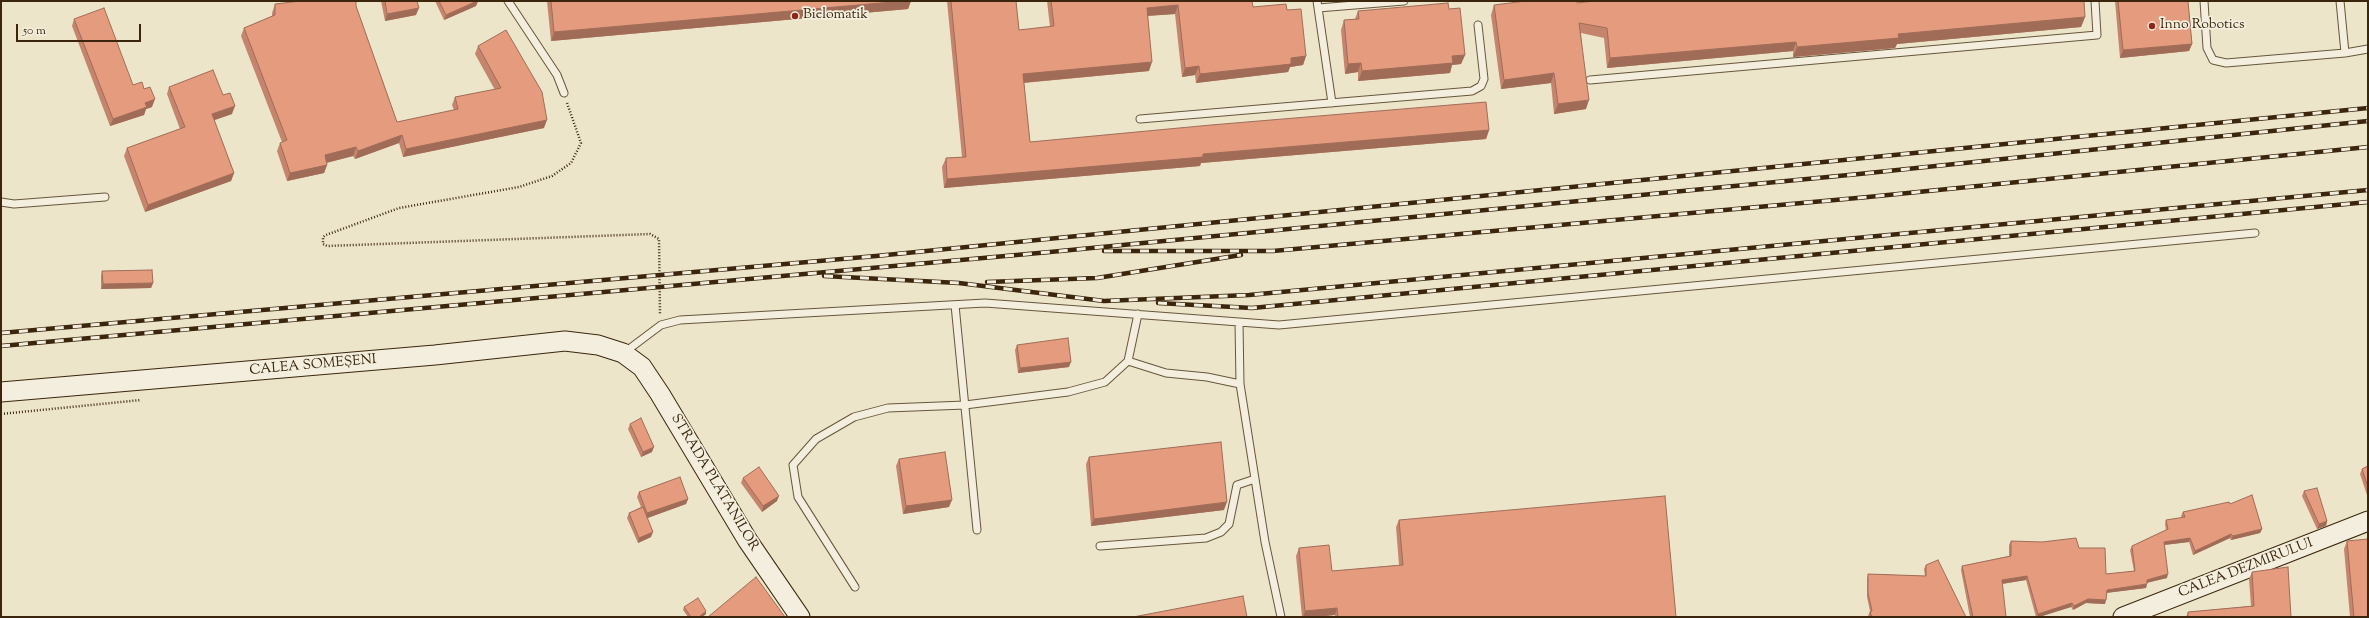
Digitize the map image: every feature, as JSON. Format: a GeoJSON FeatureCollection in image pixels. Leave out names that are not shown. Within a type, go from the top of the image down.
{"type":"FeatureCollection","features":[{"type":"Feature","properties":{"kind":"main road","name":"CALEA SOMEȘENI"},"geometry":{"type":"LineString","coordinates":[[1,392],[435,355],[565,341],[598,345],[624,353]]}},
{"type":"Feature","properties":{"kind":"main road","name":"STRADA PLATANILOR"},"geometry":{"type":"LineString","coordinates":[[624,353],[642,367],[660,394],[748,541],[800,617]]}},
{"type":"Feature","properties":{"kind":"main road","name":"CALEA DEZMIRULUI"},"geometry":{"type":"LineString","coordinates":[[2123,617],[2368,521]]}},
{"type":"Feature","properties":{"kind":"lane"},"geometry":{"type":"LineString","coordinates":[[508,1],[557,75],[564,93]]}},
{"type":"Feature","properties":{"kind":"lane"},"geometry":{"type":"LineString","coordinates":[[1332,103],[1318,4],[1404,1]]}},
{"type":"Feature","properties":{"kind":"lane"},"geometry":{"type":"LineString","coordinates":[[1590,80],[2097,35],[2095,1]]}},
{"type":"Feature","properties":{"kind":"lane"},"geometry":{"type":"LineString","coordinates":[[2204,1],[2207,48],[2213,60],[2226,62],[2345,53],[2368,49]]}},
{"type":"Feature","properties":{"kind":"lane"},"geometry":{"type":"LineString","coordinates":[[2340,1],[2345,53]]}},
{"type":"Feature","properties":{"kind":"lane"},"geometry":{"type":"LineString","coordinates":[[1140,119],[1472,91],[1480,86],[1484,79],[1478,25]]}},
{"type":"Feature","properties":{"kind":"lane"},"geometry":{"type":"LineString","coordinates":[[1,202],[14,204],[105,197]]}},
{"type":"Feature","properties":{"kind":"lane"},"geometry":{"type":"LineString","coordinates":[[624,353],[660,325],[680,320],[985,303],[1279,325],[2255,233]]}},
{"type":"Feature","properties":{"kind":"lane"},"geometry":{"type":"LineString","coordinates":[[956,305],[977,530]]}},
{"type":"Feature","properties":{"kind":"lane"},"geometry":{"type":"LineString","coordinates":[[855,587],[798,497],[793,465],[816,439],[854,417],[888,408],[965,405],[1068,392],[1105,382],[1128,361],[1138,314]]}},
{"type":"Feature","properties":{"kind":"lane"},"geometry":{"type":"LineString","coordinates":[[1239,322],[1240,384],[1264,542],[1281,617]]}},
{"type":"Feature","properties":{"kind":"lane"},"geometry":{"type":"LineString","coordinates":[[1128,361],[1166,373],[1206,377],[1240,384]]}},
{"type":"Feature","properties":{"kind":"lane"},"geometry":{"type":"LineString","coordinates":[[1100,546],[1206,538],[1221,532],[1229,524],[1237,485],[1255,478]]}},
{"type":"Feature","properties":{"kind":"path"},"geometry":{"type":"LineString","coordinates":[[564,93],[581,143],[571,163],[552,176],[519,187],[399,208],[326,235],[323,237],[323,244],[327,246],[650,234],[659,239],[660,325]]}},
{"type":"Feature","properties":{"kind":"building"},"geometry":{"type":"Polygon","coordinates":[[[301,1],[356,1],[356,6],[397,122],[458,109],[455,97],[501,88],[478,46],[506,30],[542,92],[547,120],[406,149],[402,135],[358,151],[356,147],[325,155],[327,165],[290,173],[280,143],[287,140],[244,28],[275,15],[275,4],[301,1]]]}},
{"type":"Feature","properties":{"kind":"building"},"geometry":{"type":"Polygon","coordinates":[[[385,1],[417,1],[419,8],[387,14],[385,1]]]}},
{"type":"Feature","properties":{"kind":"building"},"geometry":{"type":"Polygon","coordinates":[[[439,1],[477,1],[446,15],[439,1]]]}},
{"type":"Feature","properties":{"kind":"building"},"geometry":{"type":"Polygon","coordinates":[[[551,1],[903,1],[554,32],[551,1]]]}},
{"type":"Feature","properties":{"kind":"building"},"geometry":{"type":"Polygon","coordinates":[[[951,1],[1016,1],[1019,30],[1054,26],[1051,1],[1252,1],[1253,7],[1286,4],[1287,10],[1301,9],[1306,56],[1291,58],[1291,64],[1200,74],[1199,66],[1185,68],[1178,5],[1147,8],[1152,62],[1023,74],[1030,142],[1486,102],[1489,130],[1203,154],[1203,157],[947,179],[946,158],[966,157],[951,1]]]}},
{"type":"Feature","properties":{"kind":"building"},"geometry":{"type":"Polygon","coordinates":[[[1526,1],[1577,1],[1577,3],[1594,1],[2084,1],[2085,17],[1898,34],[1899,38],[1797,47],[1796,42],[1610,58],[1607,28],[1579,23],[1589,100],[1558,104],[1554,73],[1504,80],[1494,5],[1526,1]]]}},
{"type":"Feature","properties":{"kind":"building","name":"Inno Robotics"},"geometry":{"type":"Polygon","coordinates":[[[2118,1],[2188,1],[2192,44],[2123,50],[2118,1]]]}},
{"type":"Feature","properties":{"kind":"building"},"geometry":{"type":"Polygon","coordinates":[[[1448,3],[1449,9],[1460,8],[1465,55],[1452,56],[1453,63],[1362,71],[1361,63],[1348,64],[1344,20],[1359,19],[1358,11],[1448,3]]]}},
{"type":"Feature","properties":{"kind":"building"},"geometry":{"type":"Polygon","coordinates":[[[104,8],[133,85],[142,82],[144,89],[150,87],[155,99],[145,103],[147,107],[113,119],[74,19],[104,8]]]}},
{"type":"Feature","properties":{"kind":"building"},"geometry":{"type":"Polygon","coordinates":[[[213,70],[223,95],[230,93],[235,106],[212,114],[234,173],[148,205],[127,148],[185,127],[169,87],[213,70]]]}},
{"type":"Feature","properties":{"kind":"building"},"geometry":{"type":"Polygon","coordinates":[[[152,270],[153,283],[103,284],[102,271],[152,270]]]}},
{"type":"Feature","properties":{"kind":"building"},"geometry":{"type":"Polygon","coordinates":[[[1068,338],[1071,362],[1020,368],[1017,345],[1068,338]]]}},
{"type":"Feature","properties":{"kind":"building"},"geometry":{"type":"Polygon","coordinates":[[[641,418],[654,447],[643,452],[630,424],[641,418]]]}},
{"type":"Feature","properties":{"kind":"building"},"geometry":{"type":"Polygon","coordinates":[[[1221,442],[1227,502],[1094,519],[1089,457],[1221,442]]]}},
{"type":"Feature","properties":{"kind":"building"},"geometry":{"type":"Polygon","coordinates":[[[945,452],[952,500],[906,506],[899,459],[945,452]]]}},
{"type":"Feature","properties":{"kind":"building"},"geometry":{"type":"Polygon","coordinates":[[[2368,466],[2368,487],[2362,469],[2368,466]]]}},
{"type":"Feature","properties":{"kind":"building"},"geometry":{"type":"Polygon","coordinates":[[[759,467],[779,496],[763,506],[743,478],[759,467]]]}},
{"type":"Feature","properties":{"kind":"building"},"geometry":{"type":"Polygon","coordinates":[[[680,477],[688,499],[647,513],[639,492],[680,477]]]}},
{"type":"Feature","properties":{"kind":"building"},"geometry":{"type":"Polygon","coordinates":[[[2317,488],[2327,521],[2319,524],[2304,491],[2317,488]]]}},
{"type":"Feature","properties":{"kind":"building"},"geometry":{"type":"Polygon","coordinates":[[[2252,495],[2262,529],[2233,536],[2231,534],[2195,551],[2190,538],[2164,542],[2168,574],[2147,580],[2147,584],[2107,590],[2106,600],[2088,599],[2074,606],[2072,603],[2038,614],[2027,576],[2002,580],[2006,617],[1973,617],[1962,566],[2011,556],[2011,541],[2042,542],[2076,538],[2079,548],[2105,548],[2106,574],[2135,571],[2132,546],[2168,529],[2166,520],[2185,517],[2183,512],[2229,502],[2230,504],[2252,495]]]}},
{"type":"Feature","properties":{"kind":"building"},"geometry":{"type":"Polygon","coordinates":[[[1665,496],[1676,617],[1338,617],[1337,608],[1305,611],[1299,548],[1329,545],[1332,571],[1403,565],[1399,520],[1665,496]]]}},
{"type":"Feature","properties":{"kind":"building"},"geometry":{"type":"Polygon","coordinates":[[[643,507],[653,532],[639,538],[629,513],[643,507]]]}},
{"type":"Feature","properties":{"kind":"building"},"geometry":{"type":"Polygon","coordinates":[[[2368,539],[2368,617],[2354,617],[2347,541],[2368,539]]]}},
{"type":"Feature","properties":{"kind":"building"},"geometry":{"type":"Polygon","coordinates":[[[1938,560],[1966,617],[1872,617],[1868,593],[1868,574],[1926,576],[1926,565],[1938,560]]]}},
{"type":"Feature","properties":{"kind":"building"},"geometry":{"type":"Polygon","coordinates":[[[2288,567],[2291,617],[2188,617],[2188,612],[2254,606],[2252,572],[2288,567]]]}},
{"type":"Feature","properties":{"kind":"building"},"geometry":{"type":"Polygon","coordinates":[[[756,577],[785,617],[708,617],[756,577]]]}},
{"type":"Feature","properties":{"kind":"building"},"geometry":{"type":"Polygon","coordinates":[[[1243,596],[1247,617],[1133,617],[1243,596]]]}},
{"type":"Feature","properties":{"kind":"building"},"geometry":{"type":"Polygon","coordinates":[[[698,598],[706,611],[699,617],[691,617],[684,607],[698,598]]]}},
{"type":"Feature","properties":{"kind":"railway"},"geometry":{"type":"LineString","coordinates":[[1,333],[876,256],[2368,108]]}},
{"type":"Feature","properties":{"kind":"railway"},"geometry":{"type":"LineString","coordinates":[[1,346],[1050,252],[1859,174],[2368,121]]}},
{"type":"Feature","properties":{"kind":"railway"},"geometry":{"type":"LineString","coordinates":[[1104,251],[1273,251],[1868,197],[2368,147]]}},
{"type":"Feature","properties":{"kind":"railway"},"geometry":{"type":"LineString","coordinates":[[824,276],[959,283],[1104,301],[1249,295],[2368,190]]}},
{"type":"Feature","properties":{"kind":"railway"},"geometry":{"type":"LineString","coordinates":[[1158,303],[1252,308],[2368,202]]}},
{"type":"Feature","properties":{"kind":"railway"},"geometry":{"type":"LineString","coordinates":[[987,282],[1097,278],[1241,255]]}},
{"type":"Feature","properties":{"kind":"place","name":"Bielomatik"},"geometry":{"type":"Point","coordinates":[795,16]}},
{"type":"Feature","properties":{"kind":"place","name":"Inno Robotics"},"geometry":{"type":"Point","coordinates":[2152,26]}}]}
